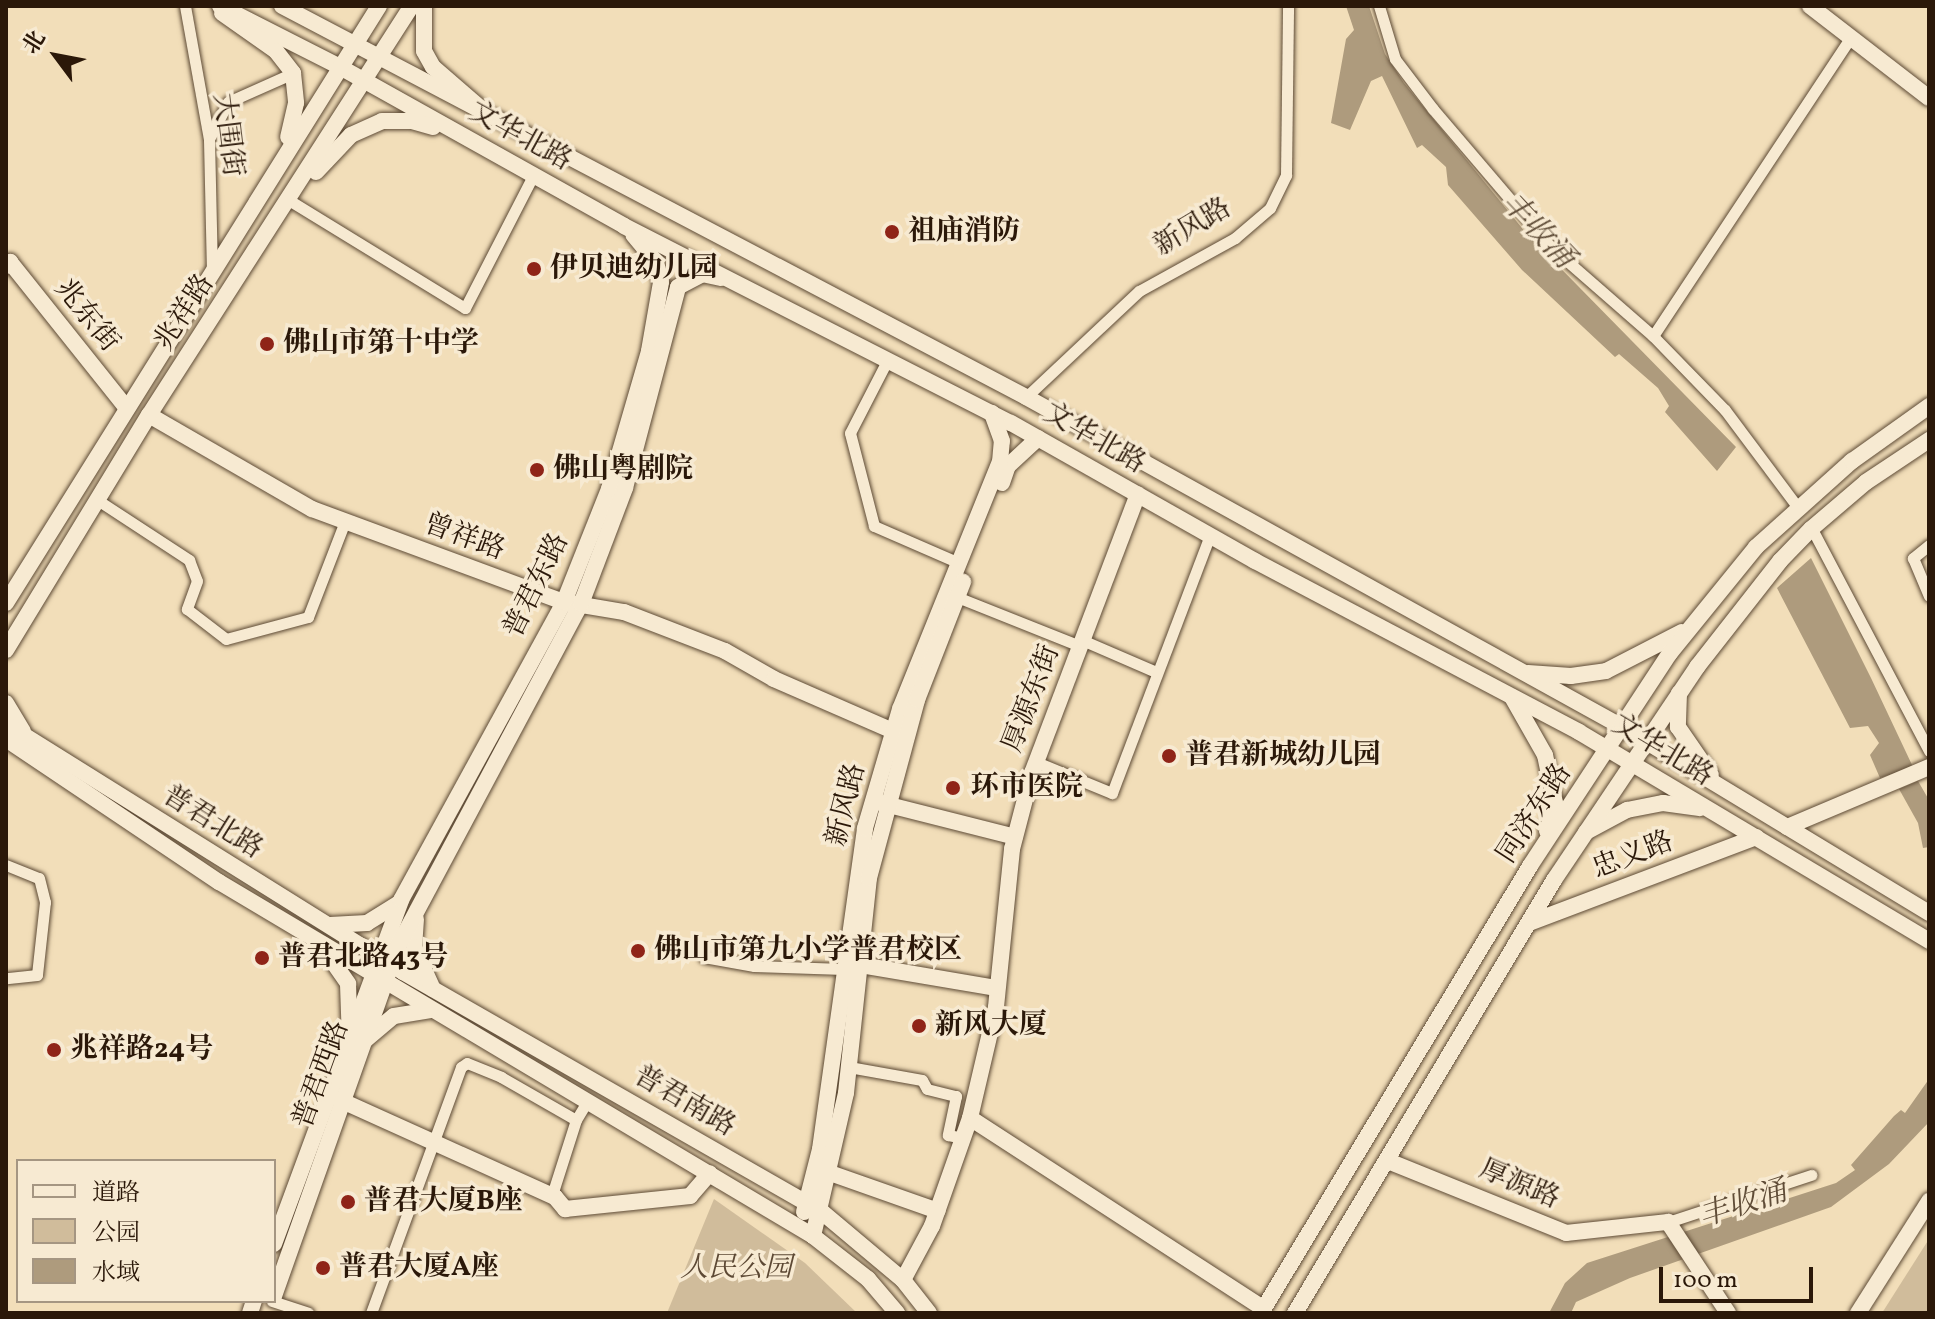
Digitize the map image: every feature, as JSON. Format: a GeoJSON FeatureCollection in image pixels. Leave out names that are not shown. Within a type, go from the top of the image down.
{"type":"FeatureCollection","features":[{"type":"Feature","properties":{"kind":"main road","name":"文华北路"},"geometry":{"type":"LineString","coordinates":[[217,6],[340,67],[624,226],[739,281],[992,413],[1210,535],[1511,696],[1630,762],[1929,941]]}},
{"type":"Feature","properties":{"kind":"main road"},"geometry":{"type":"LineString","coordinates":[[217,6],[240,30],[276,51],[293,73],[296,103],[271,178]]}},
{"type":"Feature","properties":{"kind":"main road","name":"文华北路"},"geometry":{"type":"LineString","coordinates":[[282,6],[379,61],[1026,397],[1622,727],[1929,913]]}},
{"type":"Feature","properties":{"kind":"main road","name":"兆祥路"},"geometry":{"type":"LineString","coordinates":[[6,603],[125,406],[379,6]]}},
{"type":"Feature","properties":{"kind":"main road","name":"兆祥路"},"geometry":{"type":"LineString","coordinates":[[6,650],[149,415],[286,207],[412,6]]}},
{"type":"Feature","properties":{"kind":"main road"},"geometry":{"type":"LineString","coordinates":[[424,6],[424,51],[433,67],[494,120]]}},
{"type":"Feature","properties":{"kind":"main road"},"geometry":{"type":"LineString","coordinates":[[1810,6],[1929,98]]}},
{"type":"Feature","properties":{"kind":"main road"},"geometry":{"type":"LineString","coordinates":[[286,207],[351,135],[382,121],[412,121],[476,141]]}},
{"type":"Feature","properties":{"kind":"main road"},"geometry":{"type":"LineString","coordinates":[[624,226],[656,262],[661,282],[678,287],[702,274],[739,281]]}},
{"type":"Feature","properties":{"kind":"main road","name":"兆东街"},"geometry":{"type":"LineString","coordinates":[[6,266],[10,262],[125,406]]}},
{"type":"Feature","properties":{"kind":"main road","name":"普君东路"},"geometry":{"type":"LineString","coordinates":[[385,960],[401,900],[564,602],[609,489],[649,351],[661,282]]}},
{"type":"Feature","properties":{"kind":"main road","name":"普君东路"},"geometry":{"type":"LineString","coordinates":[[385,960],[416,910],[581,604],[625,488],[678,287]]}},
{"type":"Feature","properties":{"kind":"main road","name":"同济东路"},"geometry":{"type":"LineString","coordinates":[[1262,1311],[1542,849],[1693,625],[1756,547],[1852,461],[1929,406]]}},
{"type":"Feature","properties":{"kind":"main road","name":"新风路"},"geometry":{"type":"LineString","coordinates":[[798,1227],[820,1149],[849,965],[869,878],[880,802],[900,733],[959,563],[1000,462],[1002,441],[992,413]]}},
{"type":"Feature","properties":{"kind":"main road","name":"曾祥路"},"geometry":{"type":"LineString","coordinates":[[149,415],[312,509],[564,602],[624,612],[725,651],[774,679],[900,733]]}},
{"type":"Feature","properties":{"kind":"main road","name":"新风路"},"geometry":{"type":"LineString","coordinates":[[900,733],[1008,466],[1038,438]]}},
{"type":"Feature","properties":{"kind":"main road","name":"同济东路"},"geometry":{"type":"LineString","coordinates":[[1295,1313],[1585,832],[1679,693],[1780,561],[1866,482],[1929,440]]}},
{"type":"Feature","properties":{"kind":"main road","name":"厚源东街"},"geometry":{"type":"LineString","coordinates":[[970,1118],[997,988],[1015,837],[1036,762],[1138,494]]}},
{"type":"Feature","properties":{"kind":"main road"},"geometry":{"type":"LineString","coordinates":[[1522,672],[1571,676],[1606,671],[1645,655],[1693,625]]}},
{"type":"Feature","properties":{"kind":"main road"},"geometry":{"type":"LineString","coordinates":[[6,664],[20,630]]}},
{"type":"Feature","properties":{"kind":"main road"},"geometry":{"type":"LineString","coordinates":[[1679,693],[1683,738],[1723,788]]}},
{"type":"Feature","properties":{"kind":"main road"},"geometry":{"type":"LineString","coordinates":[[1511,696],[1545,755],[1555,803],[1542,849]]}},
{"type":"Feature","properties":{"kind":"main road"},"geometry":{"type":"LineString","coordinates":[[6,703],[21,728],[42,748]]}},
{"type":"Feature","properties":{"kind":"main road","name":"普君北路"},"geometry":{"type":"LineString","coordinates":[[6,724],[385,960]]}},
{"type":"Feature","properties":{"kind":"main road","name":"普君北路"},"geometry":{"type":"LineString","coordinates":[[6,739],[219,882],[378,978]]}},
{"type":"Feature","properties":{"kind":"main road"},"geometry":{"type":"LineString","coordinates":[[1787,827],[1929,767]]}},
{"type":"Feature","properties":{"kind":"main road"},"geometry":{"type":"LineString","coordinates":[[880,802],[1015,837]]}},
{"type":"Feature","properties":{"kind":"main road"},"geometry":{"type":"LineString","coordinates":[[1585,832],[1627,810],[1663,803],[1710,810]]}},
{"type":"Feature","properties":{"kind":"main road","name":"忠义路"},"geometry":{"type":"LineString","coordinates":[[1529,923],[1756,837]]}},
{"type":"Feature","properties":{"kind":"main road"},"geometry":{"type":"LineString","coordinates":[[329,925],[367,923],[401,900]]}},
{"type":"Feature","properties":{"kind":"main road"},"geometry":{"type":"LineString","coordinates":[[416,910],[414,947],[433,989]]}},
{"type":"Feature","properties":{"kind":"main road"},"geometry":{"type":"LineString","coordinates":[[314,938],[348,984],[354,1041],[394,1016],[431,1010]]}},
{"type":"Feature","properties":{"kind":"main road","name":"普君西路"},"geometry":{"type":"LineString","coordinates":[[276,1239],[385,960]]}},
{"type":"Feature","properties":{"kind":"main road","name":"普君南路"},"geometry":{"type":"LineString","coordinates":[[385,960],[822,1212],[903,1280],[929,1313]]}},
{"type":"Feature","properties":{"kind":"main road"},"geometry":{"type":"LineString","coordinates":[[849,965],[997,988]]}},
{"type":"Feature","properties":{"kind":"main road","name":"新风路"},"geometry":{"type":"LineString","coordinates":[[813,1236],[822,1212],[849,1067],[849,965]]}},
{"type":"Feature","properties":{"kind":"main road","name":"普君南路"},"geometry":{"type":"LineString","coordinates":[[378,978],[813,1236],[868,1279],[897,1313]]}},
{"type":"Feature","properties":{"kind":"main road","name":"普君西路"},"geometry":{"type":"LineString","coordinates":[[276,1289],[340,1100],[354,1041]]}},
{"type":"Feature","properties":{"kind":"main road","name":"普君南路"},"geometry":{"type":"LineString","coordinates":[[340,1100],[552,1195],[565,1209],[690,1196],[710,1173]]}},
{"type":"Feature","properties":{"kind":"main road"},"geometry":{"type":"LineString","coordinates":[[903,1280],[938,1211],[970,1118],[1262,1311]]}},
{"type":"Feature","properties":{"kind":"main road","name":"厚源路"},"geometry":{"type":"LineString","coordinates":[[1388,1161],[1566,1233],[1673,1228]]}},
{"type":"Feature","properties":{"kind":"main road"},"geometry":{"type":"LineString","coordinates":[[830,1173],[938,1211]]}},
{"type":"Feature","properties":{"kind":"main road"},"geometry":{"type":"LineString","coordinates":[[1858,1313],[1929,1201]]}},
{"type":"Feature","properties":{"kind":"main road"},"geometry":{"type":"LineString","coordinates":[[1673,1228],[1697,1270],[1728,1313]]}},
{"type":"Feature","properties":{"kind":"street","name":"大围街"},"geometry":{"type":"LineString","coordinates":[[185,6],[209,140],[212,271]]}},
{"type":"Feature","properties":{"kind":"street","name":"新风路"},"geometry":{"type":"LineString","coordinates":[[1026,397],[1139,291],[1235,238],[1270,208],[1286,175],[1288,6]]}},
{"type":"Feature","properties":{"kind":"street"},"geometry":{"type":"LineString","coordinates":[[1379,6],[1395,59],[1442,121],[1551,247],[1653,336],[1725,410],[1799,509]]}},
{"type":"Feature","properties":{"kind":"street"},"geometry":{"type":"LineString","coordinates":[[1653,336],[1851,37]]}},
{"type":"Feature","properties":{"kind":"street"},"geometry":{"type":"LineString","coordinates":[[209,140],[228,102],[293,73]]}},
{"type":"Feature","properties":{"kind":"street"},"geometry":{"type":"LineString","coordinates":[[286,207],[465,308],[534,174]]}},
{"type":"Feature","properties":{"kind":"street"},"geometry":{"type":"LineString","coordinates":[[888,359],[850,433],[874,526],[959,563]]}},
{"type":"Feature","properties":{"kind":"street"},"geometry":{"type":"LineString","coordinates":[[99,501],[189,560],[197,581],[187,609],[226,639],[308,617],[345,521]]}},
{"type":"Feature","properties":{"kind":"street"},"geometry":{"type":"LineString","coordinates":[[1812,529],[1929,751]]}},
{"type":"Feature","properties":{"kind":"street"},"geometry":{"type":"LineString","coordinates":[[1036,762],[1112,793],[1210,535]]}},
{"type":"Feature","properties":{"kind":"street"},"geometry":{"type":"LineString","coordinates":[[1929,545],[1913,558],[1929,596]]}},
{"type":"Feature","properties":{"kind":"street"},"geometry":{"type":"LineString","coordinates":[[957,597],[1156,672]]}},
{"type":"Feature","properties":{"kind":"street"},"geometry":{"type":"LineString","coordinates":[[6,865],[39,878],[45,902],[37,975],[6,978]]}},
{"type":"Feature","properties":{"kind":"street"},"geometry":{"type":"LineString","coordinates":[[704,957],[754,966],[849,965]]}},
{"type":"Feature","properties":{"kind":"street"},"geometry":{"type":"LineString","coordinates":[[371,1313],[431,1142],[461,1067],[467,1063],[576,1120]]}},
{"type":"Feature","properties":{"kind":"street"},"geometry":{"type":"LineString","coordinates":[[849,1067],[922,1080],[927,1089],[956,1096],[948,1135],[963,1138]]}},
{"type":"Feature","properties":{"kind":"street"},"geometry":{"type":"LineString","coordinates":[[552,1195],[576,1120],[588,1100]]}},
{"type":"Feature","properties":{"kind":"street"},"geometry":{"type":"LineString","coordinates":[[1673,1228],[1811,1175]]}},
{"type":"Feature","properties":{"kind":"street"},"geometry":{"type":"LineString","coordinates":[[276,1299],[308,1313]]}},
{"type":"Feature","properties":{"kind":"green space","name":"人民公园"},"geometry":{"type":"Polygon","coordinates":[[[714,1199],[805,1263],[857,1313],[667,1313],[714,1199]]]}},
{"type":"Feature","properties":{"kind":"green space"},"geometry":{"type":"Polygon","coordinates":[[[1929,1239],[1929,1313],[1882,1313],[1929,1239]]]}},
{"type":"Feature","properties":{"kind":"water"},"geometry":{"type":"Polygon","coordinates":[[[1346,6],[1369,6],[1385,54],[1404,83],[1526,233],[1736,447],[1717,471],[1665,412],[1669,406],[1658,388],[1619,354],[1615,357],[1522,270],[1448,185],[1446,167],[1422,145],[1417,148],[1382,76],[1371,81],[1350,130],[1331,123],[1346,39],[1354,30],[1346,6]]]}},
{"type":"Feature","properties":{"kind":"water"},"geometry":{"type":"Polygon","coordinates":[[[1811,558],[1913,767],[1880,778],[1870,755],[1879,743],[1868,726],[1850,728],[1777,588],[1811,558]]]}},
{"type":"Feature","properties":{"kind":"water"},"geometry":{"type":"Polygon","coordinates":[[[1918,781],[1929,800],[1929,847],[1923,848],[1918,823],[1899,789],[1918,781]]]}},
{"type":"Feature","properties":{"kind":"water"},"geometry":{"type":"Polygon","coordinates":[[[1929,1079],[1929,1122],[1889,1164],[1831,1207],[1630,1278],[1576,1302],[1571,1313],[1549,1313],[1565,1283],[1587,1263],[1836,1183],[1855,1170],[1851,1165],[1894,1116],[1901,1110],[1905,1113],[1929,1079]]]}},
{"type":"Feature","properties":{"kind":"place","name":"祖庙消防"},"geometry":{"type":"Point","coordinates":[892,232]}},
{"type":"Feature","properties":{"kind":"place","name":"伊贝迪幼儿园"},"geometry":{"type":"Point","coordinates":[534,269]}},
{"type":"Feature","properties":{"kind":"place","name":"佛山市第十中学"},"geometry":{"type":"Point","coordinates":[267,344]}},
{"type":"Feature","properties":{"kind":"place","name":"佛山粤剧院"},"geometry":{"type":"Point","coordinates":[537,470]}},
{"type":"Feature","properties":{"kind":"place","name":"普君新城幼儿园"},"geometry":{"type":"Point","coordinates":[1169,756]}},
{"type":"Feature","properties":{"kind":"place","name":"环市医院"},"geometry":{"type":"Point","coordinates":[953,788]}},
{"type":"Feature","properties":{"kind":"place","name":"佛山市第九小学普君校区"},"geometry":{"type":"Point","coordinates":[638,951]}},
{"type":"Feature","properties":{"kind":"place","name":"普君北路43号"},"geometry":{"type":"Point","coordinates":[262,958]}},
{"type":"Feature","properties":{"kind":"place","name":"新风大厦"},"geometry":{"type":"Point","coordinates":[919,1026]}},
{"type":"Feature","properties":{"kind":"place","name":"兆祥路24号"},"geometry":{"type":"Point","coordinates":[54,1050]}},
{"type":"Feature","properties":{"kind":"place","name":"普君大厦B座"},"geometry":{"type":"Point","coordinates":[348,1202]}},
{"type":"Feature","properties":{"kind":"place","name":"普君大厦A座"},"geometry":{"type":"Point","coordinates":[323,1268]}},
{"type":"Feature","properties":{"kind":"water label","name":"丰收涌"},"geometry":{"type":"Point","coordinates":[1537,231]}},
{"type":"Feature","properties":{"kind":"water label","name":"丰收涌"},"geometry":{"type":"Point","coordinates":[1743,1205]}}]}
